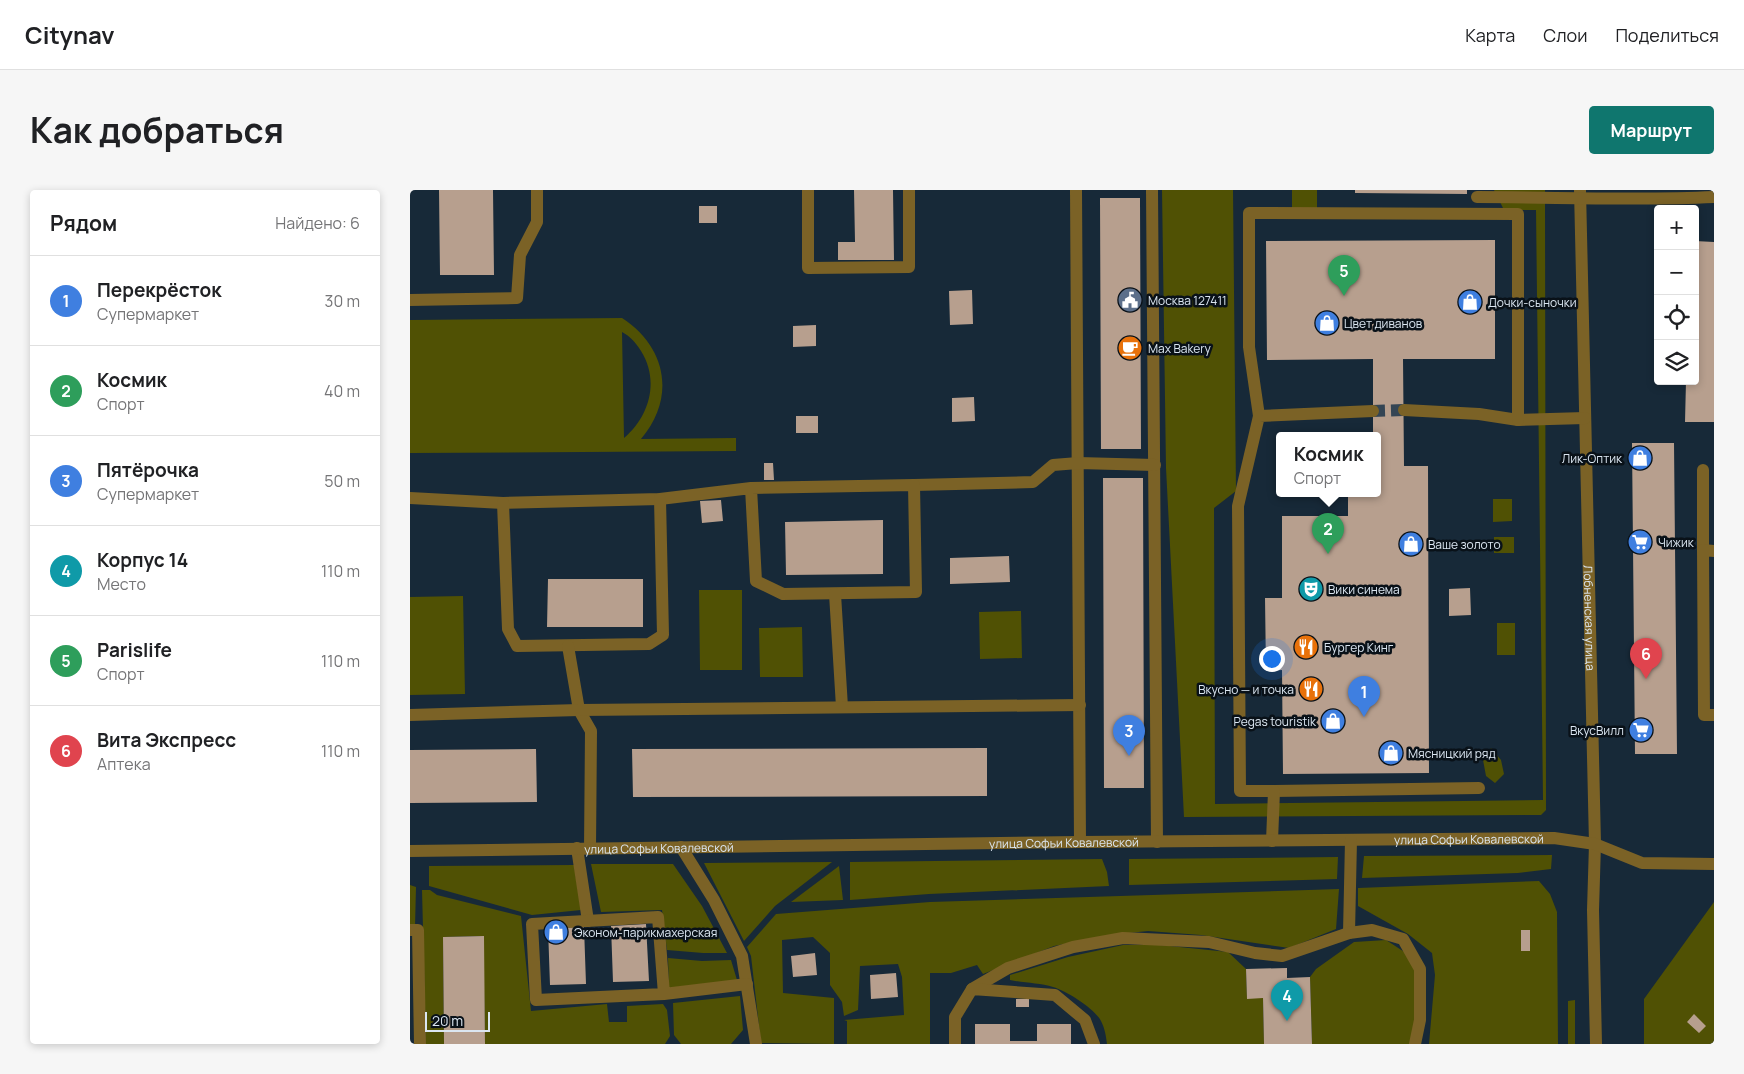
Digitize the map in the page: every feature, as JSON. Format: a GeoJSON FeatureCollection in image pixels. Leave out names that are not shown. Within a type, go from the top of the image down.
{"type":"FeatureCollection","features":[{"type":"Feature","properties":{"kind":"street"},"geometry":{"type":"LineString","coordinates":[[410,300],[517,298],[520,255],[537,222],[537,190]]}},
{"type":"Feature","properties":{"kind":"street"},"geometry":{"type":"LineString","coordinates":[[808,190],[808,268],[909,267],[909,190]]}},
{"type":"Feature","properties":{"kind":"street"},"geometry":{"type":"LineString","coordinates":[[1076,190],[1080,842]]}},
{"type":"Feature","properties":{"kind":"street"},"geometry":{"type":"LineString","coordinates":[[1152,190],[1157,842]]}},
{"type":"Feature","properties":{"kind":"street"},"geometry":{"type":"LineString","coordinates":[[1476,198],[1554,197],[1580,194],[1616,200],[1695,194],[1714,197]]}},
{"type":"Feature","properties":{"kind":"street","name":"Лобненская улица"},"geometry":{"type":"LineString","coordinates":[[1580,194],[1595,844],[1593,910],[1596,1044]]}},
{"type":"Feature","properties":{"kind":"street"},"geometry":{"type":"LineString","coordinates":[[1479,788],[1240,791],[1238,506],[1258,416],[1249,347],[1249,213],[1518,214],[1518,420]]}},
{"type":"Feature","properties":{"kind":"street"},"geometry":{"type":"LineString","coordinates":[[1404,410],[1479,414],[1518,420],[1585,418]]}},
{"type":"Feature","properties":{"kind":"street"},"geometry":{"type":"LineString","coordinates":[[1258,416],[1373,411]]}},
{"type":"Feature","properties":{"kind":"street"},"geometry":{"type":"LineString","coordinates":[[410,498],[503,502],[660,499],[751,488],[1033,482],[1053,465],[1078,463],[1154,465]]}},
{"type":"Feature","properties":{"kind":"street"},"geometry":{"type":"LineString","coordinates":[[1703,470],[1709,551],[1704,715],[1714,715]]}},
{"type":"Feature","properties":{"kind":"street"},"geometry":{"type":"LineString","coordinates":[[751,488],[756,581],[783,594],[835,594],[916,592],[914,485]]}},
{"type":"Feature","properties":{"kind":"street"},"geometry":{"type":"LineString","coordinates":[[503,502],[508,629],[517,646],[568,646],[649,644],[664,635],[660,499]]}},
{"type":"Feature","properties":{"kind":"street"},"geometry":{"type":"LineString","coordinates":[[835,594],[842,707]]}},
{"type":"Feature","properties":{"kind":"street"},"geometry":{"type":"LineString","coordinates":[[568,646],[579,710],[591,731],[590,849]]}},
{"type":"Feature","properties":{"kind":"street"},"geometry":{"type":"LineString","coordinates":[[410,715],[579,710],[1080,705]]}},
{"type":"Feature","properties":{"kind":"street"},"geometry":{"type":"LineString","coordinates":[[1272,841],[1274,791]]}},
{"type":"Feature","properties":{"kind":"street","name":"улица Софьи Ковалевской"},"geometry":{"type":"LineString","coordinates":[[410,851],[1554,838],[1595,844],[1642,863],[1714,864]]}},
{"type":"Feature","properties":{"kind":"street"},"geometry":{"type":"LineString","coordinates":[[1349,933],[1350,840]]}},
{"type":"Feature","properties":{"kind":"street"},"geometry":{"type":"LineString","coordinates":[[681,847],[714,900],[742,956],[756,1044]]}},
{"type":"Feature","properties":{"kind":"street"},"geometry":{"type":"LineString","coordinates":[[577,848],[588,921]]}},
{"type":"Feature","properties":{"kind":"street"},"geometry":{"type":"LineString","coordinates":[[664,994],[658,917],[532,924],[536,1000],[664,994],[747,984]]}},
{"type":"Feature","properties":{"kind":"street"},"geometry":{"type":"LineString","coordinates":[[410,930],[418,930],[420,1044]]}},
{"type":"Feature","properties":{"kind":"street"},"geometry":{"type":"LineString","coordinates":[[955,1044],[955,1017],[972,989],[1008,968],[1073,947],[1123,938],[1209,942],[1255,953],[1282,956],[1349,933],[1372,930],[1403,939],[1420,970],[1420,1020],[1415,1044]]}},
{"type":"Feature","properties":{"kind":"street"},"geometry":{"type":"LineString","coordinates":[[972,989],[1055,995],[1085,1020],[1094,1044]]}},
{"type":"Feature","properties":{"kind":"shaded area"},"geometry":{"type":"Polygon","coordinates":[[[1162,190],[1233,190],[1236,491],[1214,508],[1215,804],[1543,800],[1536,210],[1504,210],[1494,190],[1545,190],[1546,810],[1541,815],[1184,817],[1166,468],[1162,190]]]}},
{"type":"Feature","properties":{"kind":"shaded area"},"geometry":{"type":"Polygon","coordinates":[[[1292,190],[1317,190],[1317,211],[1292,211],[1292,190]]]}},
{"type":"Feature","properties":{"kind":"shaded area"},"geometry":{"type":"Polygon","coordinates":[[[622,318],[649,343],[657,358],[662,374],[659,407],[652,423],[641,439],[736,438],[736,451],[410,453],[410,320],[622,318]],[[622,332],[624,438],[640,420],[649,398],[651,386],[647,362],[637,345],[622,332]]]}},
{"type":"Feature","properties":{"kind":"shaded area"},"geometry":{"type":"Polygon","coordinates":[[[1493,499],[1512,499],[1512,521],[1493,522],[1493,499]]]}},
{"type":"Feature","properties":{"kind":"shaded area"},"geometry":{"type":"Polygon","coordinates":[[[1494,537],[1514,537],[1514,553],[1494,553],[1494,537]]]}},
{"type":"Feature","properties":{"kind":"shaded area"},"geometry":{"type":"Polygon","coordinates":[[[699,590],[742,590],[742,670],[700,670],[699,590]]]}},
{"type":"Feature","properties":{"kind":"shaded area"},"geometry":{"type":"Polygon","coordinates":[[[463,596],[465,694],[410,695],[410,597],[463,596]]]}},
{"type":"Feature","properties":{"kind":"shaded area"},"geometry":{"type":"Polygon","coordinates":[[[1021,611],[1022,658],[980,659],[979,612],[1021,611]]]}},
{"type":"Feature","properties":{"kind":"shaded area"},"geometry":{"type":"Polygon","coordinates":[[[1497,623],[1515,623],[1515,655],[1497,655],[1497,623]]]}},
{"type":"Feature","properties":{"kind":"shaded area"},"geometry":{"type":"Polygon","coordinates":[[[802,627],[803,677],[760,677],[759,628],[802,627]]]}},
{"type":"Feature","properties":{"kind":"shaded area"},"geometry":{"type":"Polygon","coordinates":[[[1491,748],[1501,760],[1504,774],[1495,783],[1486,776],[1483,760],[1491,748]]]}},
{"type":"Feature","properties":{"kind":"shaded area"},"geometry":{"type":"Polygon","coordinates":[[[1552,855],[1551,869],[1518,873],[1362,878],[1364,856],[1552,855]]]}},
{"type":"Feature","properties":{"kind":"shaded area"},"geometry":{"type":"Polygon","coordinates":[[[1338,857],[1337,879],[1129,885],[1129,859],[1338,857]]]}},
{"type":"Feature","properties":{"kind":"shaded area"},"geometry":{"type":"Polygon","coordinates":[[[1102,859],[1107,872],[1109,886],[929,894],[850,900],[850,862],[1102,859]]]}},
{"type":"Feature","properties":{"kind":"shaded area"},"geometry":{"type":"Polygon","coordinates":[[[832,862],[775,906],[744,941],[704,863],[832,862]]]}},
{"type":"Feature","properties":{"kind":"shaded area"},"geometry":{"type":"Polygon","coordinates":[[[591,864],[673,864],[702,906],[727,953],[667,950],[662,910],[601,912],[591,864]]]}},
{"type":"Feature","properties":{"kind":"shaded area"},"geometry":{"type":"Polygon","coordinates":[[[574,865],[581,910],[532,915],[429,886],[429,866],[574,865]]]}},
{"type":"Feature","properties":{"kind":"shaded area"},"geometry":{"type":"Polygon","coordinates":[[[839,866],[843,900],[791,902],[839,866]]]}},
{"type":"Feature","properties":{"kind":"shaded area"},"geometry":{"type":"Polygon","coordinates":[[[1539,881],[1550,894],[1557,912],[1558,1044],[1429,1044],[1435,975],[1432,953],[1408,934],[1358,906],[1358,888],[1539,881]]]}},
{"type":"Feature","properties":{"kind":"shaded area"},"geometry":{"type":"Polygon","coordinates":[[[410,885],[416,887],[415,927],[410,924],[410,885]]]}},
{"type":"Feature","properties":{"kind":"shaded area"},"geometry":{"type":"Polygon","coordinates":[[[1339,889],[1336,929],[1289,948],[1201,935],[1148,931],[1109,935],[1054,946],[983,974],[977,965],[951,973],[930,973],[930,1044],[847,1044],[847,1021],[844,1020],[904,1015],[902,977],[898,964],[860,966],[858,1010],[844,1016],[842,1002],[830,985],[830,953],[813,937],[782,940],[783,993],[834,998],[834,1044],[761,1043],[751,956],[747,947],[776,914],[930,902],[1339,889]]]}},
{"type":"Feature","properties":{"kind":"shaded area"},"geometry":{"type":"Polygon","coordinates":[[[422,890],[430,890],[437,895],[521,916],[531,1011],[607,1004],[609,1022],[627,1022],[627,1006],[663,1004],[667,1010],[670,1036],[665,1044],[485,1044],[483,936],[443,937],[444,1044],[426,1044],[422,890]]]}},
{"type":"Feature","properties":{"kind":"shaded area"},"geometry":{"type":"Polygon","coordinates":[[[1714,902],[1714,1044],[1644,1044],[1644,999],[1714,902]]]}},
{"type":"Feature","properties":{"kind":"shaded area"},"geometry":{"type":"Polygon","coordinates":[[[1386,940],[1409,955],[1416,973],[1417,1020],[1411,1044],[1312,1044],[1310,977],[1316,969],[1354,942],[1386,940]]]}},
{"type":"Feature","properties":{"kind":"shaded area"},"geometry":{"type":"Polygon","coordinates":[[[1123,945],[1160,945],[1228,952],[1246,969],[1247,998],[1263,998],[1264,1044],[1107,1044],[1098,1016],[1080,1001],[1066,992],[1053,987],[1010,980],[1010,975],[1068,957],[1123,945]]]}},
{"type":"Feature","properties":{"kind":"shaded area"},"geometry":{"type":"Polygon","coordinates":[[[668,958],[702,961],[731,960],[737,980],[669,988],[668,958]]]}},
{"type":"Feature","properties":{"kind":"shaded area"},"geometry":{"type":"Polygon","coordinates":[[[740,996],[743,1030],[731,1044],[681,1044],[674,1035],[673,1003],[740,996]]]}},
{"type":"Feature","properties":{"kind":"shaded area"},"geometry":{"type":"Polygon","coordinates":[[[1575,1000],[1575,1044],[1568,1044],[1568,1001],[1575,1000]]]}},
{"type":"Feature","properties":{"kind":"building"},"geometry":{"type":"Polygon","coordinates":[[[439,190],[493,190],[494,275],[440,275],[439,190]]]}},
{"type":"Feature","properties":{"kind":"building"},"geometry":{"type":"Polygon","coordinates":[[[854,190],[893,190],[894,260],[838,260],[838,242],[855,242],[854,190]]]}},
{"type":"Feature","properties":{"kind":"building"},"geometry":{"type":"Polygon","coordinates":[[[1355,190],[1467,190],[1467,194],[1355,193],[1355,190]]]}},
{"type":"Feature","properties":{"kind":"building"},"geometry":{"type":"Polygon","coordinates":[[[1100,198],[1140,198],[1141,449],[1101,449],[1100,198]]]}},
{"type":"Feature","properties":{"kind":"building"},"geometry":{"type":"Polygon","coordinates":[[[699,206],[717,206],[717,223],[699,223],[699,206]]]}},
{"type":"Feature","properties":{"kind":"building"},"geometry":{"type":"Polygon","coordinates":[[[1495,240],[1495,359],[1403,359],[1404,466],[1428,466],[1429,773],[1283,774],[1282,670],[1266,671],[1265,598],[1282,598],[1282,516],[1348,516],[1348,497],[1381,497],[1381,432],[1373,432],[1373,359],[1267,360],[1266,241],[1495,240]]]}},
{"type":"Feature","properties":{"kind":"building"},"geometry":{"type":"Polygon","coordinates":[[[1699,241],[1714,242],[1714,422],[1685,422],[1686,385],[1699,385],[1699,241]]]}},
{"type":"Feature","properties":{"kind":"building"},"geometry":{"type":"Polygon","coordinates":[[[972,290],[973,324],[950,325],[949,291],[972,290]]]}},
{"type":"Feature","properties":{"kind":"building"},"geometry":{"type":"Polygon","coordinates":[[[816,325],[816,346],[793,347],[793,326],[816,325]]]}},
{"type":"Feature","properties":{"kind":"building"},"geometry":{"type":"Polygon","coordinates":[[[974,397],[975,421],[952,422],[952,398],[974,397]]]}},
{"type":"Feature","properties":{"kind":"building"},"geometry":{"type":"Polygon","coordinates":[[[796,416],[818,416],[818,433],[796,433],[796,416]]]}},
{"type":"Feature","properties":{"kind":"building"},"geometry":{"type":"Polygon","coordinates":[[[1632,443],[1674,443],[1677,754],[1635,754],[1632,443]]]}},
{"type":"Feature","properties":{"kind":"building"},"geometry":{"type":"Polygon","coordinates":[[[764,463],[773,463],[774,480],[764,480],[764,463]]]}},
{"type":"Feature","properties":{"kind":"building"},"geometry":{"type":"Polygon","coordinates":[[[1103,478],[1143,478],[1144,788],[1104,788],[1103,478]]]}},
{"type":"Feature","properties":{"kind":"building"},"geometry":{"type":"Polygon","coordinates":[[[721,500],[723,521],[702,523],[700,501],[721,500]]]}},
{"type":"Feature","properties":{"kind":"building"},"geometry":{"type":"Polygon","coordinates":[[[883,520],[883,574],[786,575],[785,522],[883,520]]]}},
{"type":"Feature","properties":{"kind":"building"},"geometry":{"type":"Polygon","coordinates":[[[1009,556],[1010,582],[950,584],[950,558],[1009,556]]]}},
{"type":"Feature","properties":{"kind":"building"},"geometry":{"type":"Polygon","coordinates":[[[548,579],[643,579],[643,627],[547,627],[548,579]]]}},
{"type":"Feature","properties":{"kind":"building"},"geometry":{"type":"Polygon","coordinates":[[[1470,588],[1471,615],[1449,616],[1449,589],[1470,588]]]}},
{"type":"Feature","properties":{"kind":"building"},"geometry":{"type":"Polygon","coordinates":[[[987,748],[987,796],[633,797],[632,749],[987,748]]]}},
{"type":"Feature","properties":{"kind":"building"},"geometry":{"type":"Polygon","coordinates":[[[536,749],[537,802],[410,803],[410,750],[536,749]]]}},
{"type":"Feature","properties":{"kind":"building"},"geometry":{"type":"Polygon","coordinates":[[[646,924],[649,981],[613,982],[611,926],[646,924]]]}},
{"type":"Feature","properties":{"kind":"building"},"geometry":{"type":"Polygon","coordinates":[[[584,927],[586,984],[550,985],[548,928],[584,927]]]}},
{"type":"Feature","properties":{"kind":"building"},"geometry":{"type":"Polygon","coordinates":[[[1521,930],[1530,930],[1530,951],[1521,951],[1521,930]]]}},
{"type":"Feature","properties":{"kind":"building"},"geometry":{"type":"Polygon","coordinates":[[[484,936],[485,1044],[444,1044],[443,937],[484,936]]]}},
{"type":"Feature","properties":{"kind":"building"},"geometry":{"type":"Polygon","coordinates":[[[815,953],[817,975],[793,977],[791,956],[815,953]]]}},
{"type":"Feature","properties":{"kind":"building"},"geometry":{"type":"Polygon","coordinates":[[[1287,968],[1287,978],[1310,977],[1312,1044],[1264,1044],[1263,998],[1247,999],[1246,969],[1287,968]]]}},
{"type":"Feature","properties":{"kind":"building"},"geometry":{"type":"Polygon","coordinates":[[[896,973],[898,997],[871,999],[870,975],[896,973]]]}},
{"type":"Feature","properties":{"kind":"building"},"geometry":{"type":"Polygon","coordinates":[[[1016,999],[1029,999],[1029,1007],[1016,1007],[1016,999]]]}},
{"type":"Feature","properties":{"kind":"building"},"geometry":{"type":"Polygon","coordinates":[[[1694,1014],[1706,1026],[1699,1033],[1687,1022],[1694,1014]]]}},
{"type":"Feature","properties":{"kind":"building"},"geometry":{"type":"Polygon","coordinates":[[[975,1024],[1010,1024],[1010,1041],[1037,1041],[1037,1024],[1071,1024],[1071,1044],[975,1044],[975,1024]]]}},
{"type":"Feature","properties":{"kind":"tunnel"},"geometry":{"type":"LineString","coordinates":[[1373,411],[1404,410]]}},
{"type":"Feature","properties":{"kind":"place","name":"Parislife"},"geometry":{"type":"Point","coordinates":[1344,296]}},
{"type":"Feature","properties":{"kind":"place","name":"Москва 127411"},"geometry":{"type":"Point","coordinates":[1130,300]}},
{"type":"Feature","properties":{"kind":"place","name":"Дочки-сыночки"},"geometry":{"type":"Point","coordinates":[1470,302]}},
{"type":"Feature","properties":{"kind":"place","name":"Цвет диванов"},"geometry":{"type":"Point","coordinates":[1327,323]}},
{"type":"Feature","properties":{"kind":"place","name":"Max Bakery"},"geometry":{"type":"Point","coordinates":[1130,348]}},
{"type":"Feature","properties":{"kind":"place","name":"Лик-Оптик"},"geometry":{"type":"Point","coordinates":[1640,458]}},
{"type":"Feature","properties":{"kind":"place","name":"Чижик"},"geometry":{"type":"Point","coordinates":[1640,542]}},
{"type":"Feature","properties":{"kind":"place","name":"Ваше золото"},"geometry":{"type":"Point","coordinates":[1411,544]}},
{"type":"Feature","properties":{"kind":"place","name":"Космик"},"geometry":{"type":"Point","coordinates":[1328,554]}},
{"type":"Feature","properties":{"kind":"place","name":"Вики синема"},"geometry":{"type":"Point","coordinates":[1311,589]}},
{"type":"Feature","properties":{"kind":"place","name":"Бургер Кинг"},"geometry":{"type":"Point","coordinates":[1306,647]}},
{"type":"Feature","properties":{"kind":"place","name":"Вита Экспресс"},"geometry":{"type":"Point","coordinates":[1646,679]}},
{"type":"Feature","properties":{"kind":"place","name":"Вкусно — и точка"},"geometry":{"type":"Point","coordinates":[1311,689]}},
{"type":"Feature","properties":{"kind":"place","name":"Перекрёсток"},"geometry":{"type":"Point","coordinates":[1364,717]}},
{"type":"Feature","properties":{"kind":"place","name":"Pegas touristik"},"geometry":{"type":"Point","coordinates":[1333,721]}},
{"type":"Feature","properties":{"kind":"place","name":"ВкусВилл"},"geometry":{"type":"Point","coordinates":[1641,730]}},
{"type":"Feature","properties":{"kind":"place","name":"Мясницкий ряд"},"geometry":{"type":"Point","coordinates":[1391,753]}},
{"type":"Feature","properties":{"kind":"place","name":"Пятёрочка"},"geometry":{"type":"Point","coordinates":[1129,756]}},
{"type":"Feature","properties":{"kind":"place","name":"Эконом-парикмахерская"},"geometry":{"type":"Point","coordinates":[556,932]}},
{"type":"Feature","properties":{"kind":"place","name":"Корпус 14"},"geometry":{"type":"Point","coordinates":[1287,1021]}}]}
